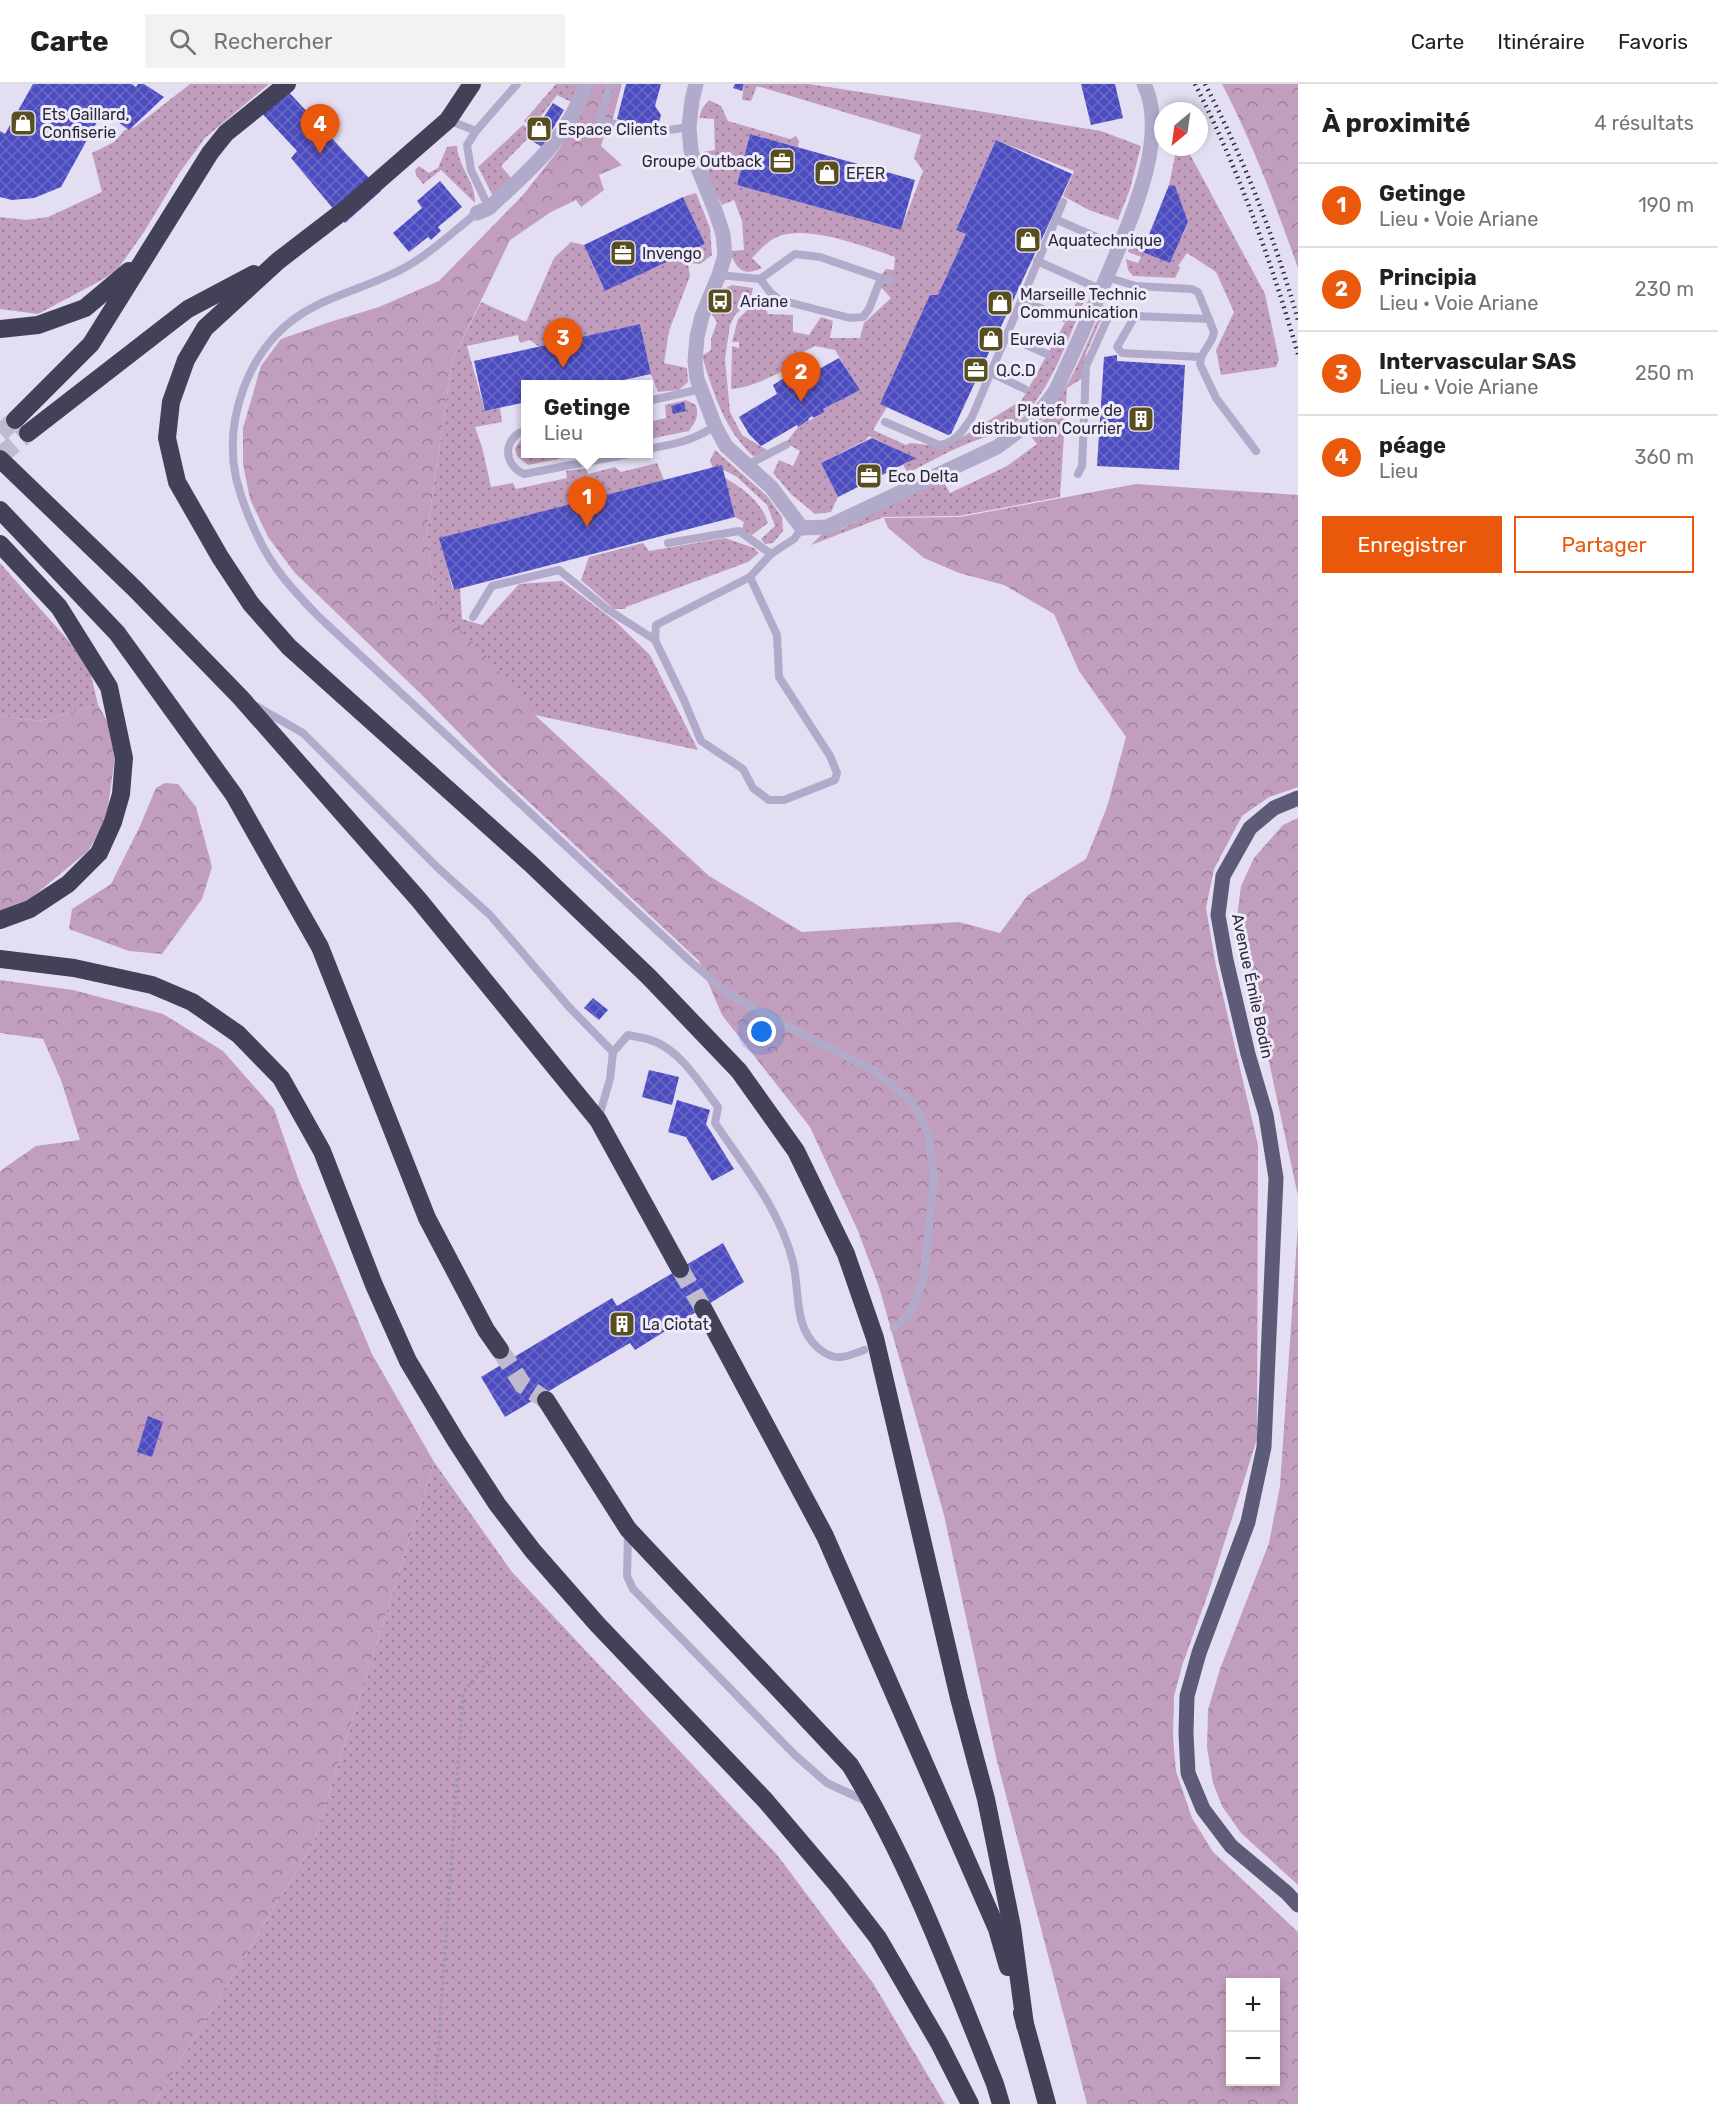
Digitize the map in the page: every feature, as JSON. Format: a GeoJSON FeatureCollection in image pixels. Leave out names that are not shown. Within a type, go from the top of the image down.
{"type":"FeatureCollection","features":[{"type":"Feature","properties":{"kind":"highway"},"geometry":{"type":"LineString","coordinates":[[278,261],[188,309],[21,426],[91,344],[210,153],[226,134],[287,84]]}},
{"type":"Feature","properties":{"kind":"highway"},"geometry":{"type":"LineString","coordinates":[[472,84],[448,120],[347,208],[278,261],[205,328],[186,360],[171,402],[167,438],[177,482],[220,557],[251,604],[282,638],[531,864],[649,977],[739,1071],[796,1152],[846,1254],[875,1338],[959,1698],[986,1799],[1012,1927],[1025,2025]]}},
{"type":"Feature","properties":{"kind":"highway"},"geometry":{"type":"LineString","coordinates":[[0,329],[38,325],[85,308],[120,280],[152,245]]}},
{"type":"Feature","properties":{"kind":"highway"},"geometry":{"type":"LineString","coordinates":[[0,459],[135,590],[241,698],[419,900],[598,1120],[680,1269]]}},
{"type":"Feature","properties":{"kind":"highway"},"geometry":{"type":"LineString","coordinates":[[0,510],[117,633],[234,795],[320,947],[427,1218],[486,1330],[500,1350]]}},
{"type":"Feature","properties":{"kind":"highway"},"geometry":{"type":"LineString","coordinates":[[0,544],[59,607],[109,687],[124,758],[121,794],[113,822],[99,853],[68,884],[30,909],[0,920]]}},
{"type":"Feature","properties":{"kind":"highway"},"geometry":{"type":"LineString","coordinates":[[0,959],[74,968],[162,989],[192,1002],[238,1034],[281,1078],[322,1151],[374,1285],[408,1361],[456,1442],[497,1504],[533,1551],[590,1616],[765,1800],[838,1886],[878,1938],[939,2043],[970,2104]]}},
{"type":"Feature","properties":{"kind":"highway"},"geometry":{"type":"LineString","coordinates":[[703,1308],[825,1536],[935,1785],[997,1929],[1047,2104]]}},
{"type":"Feature","properties":{"kind":"highway"},"geometry":{"type":"LineString","coordinates":[[546,1400],[628,1529],[850,1764],[875,1805],[923,1905],[1001,2104]]}},
{"type":"Feature","properties":{"kind":"main road","name":"Avenue Émile Bodin"},"geometry":{"type":"LineString","coordinates":[[1298,798],[1274,808],[1250,828],[1223,876],[1218,915],[1248,1054],[1266,1115],[1276,1178],[1264,1446],[1248,1522],[1199,1653],[1188,1696],[1186,1733],[1188,1773],[1203,1809],[1231,1846],[1298,1905]]}},
{"type":"Feature","properties":{"kind":"street"},"geometry":{"type":"LineString","coordinates":[[483,211],[554,145],[573,114],[585,84]]}},
{"type":"Feature","properties":{"kind":"street"},"geometry":{"type":"LineString","coordinates":[[696,84],[689,127],[691,151],[723,234],[725,255],[702,316],[697,338],[695,361],[701,389],[715,426],[726,446],[771,487],[802,528],[826,527],[997,447],[1021,430],[1048,403],[1104,284],[1139,200],[1153,138],[1149,94],[1144,84]]}},
{"type":"Feature","properties":{"kind":"lane"},"geometry":{"type":"LineString","coordinates":[[517,84],[476,131],[467,145],[471,170],[483,211],[427,253],[394,274],[315,305],[274,337],[259,357],[240,398],[234,449],[236,476],[245,506],[258,538],[273,564],[318,616],[691,962],[724,990],[749,1006],[873,1070],[909,1099],[920,1116],[928,1137],[934,1180],[923,1281],[908,1316],[894,1328]]}},
{"type":"Feature","properties":{"kind":"lane"},"geometry":{"type":"LineString","coordinates":[[610,84],[600,120],[650,133],[689,127]]}},
{"type":"Feature","properties":{"kind":"lane"},"geometry":{"type":"LineString","coordinates":[[448,120],[476,131]]}},
{"type":"Feature","properties":{"kind":"lane"},"geometry":{"type":"LineString","coordinates":[[885,422],[939,445],[949,444],[956,439],[972,417],[1063,202]]}},
{"type":"Feature","properties":{"kind":"lane"},"geometry":{"type":"LineString","coordinates":[[1055,219],[1119,247]]}},
{"type":"Feature","properties":{"kind":"lane"},"geometry":{"type":"LineString","coordinates":[[719,275],[760,279],[795,254],[820,257],[885,279],[863,317],[850,318],[780,300],[760,279]]}},
{"type":"Feature","properties":{"kind":"lane"},"geometry":{"type":"LineString","coordinates":[[1037,261],[1104,284],[1192,288],[1197,292],[1214,332],[1201,357],[1200,364],[1216,398],[1256,451]]}},
{"type":"Feature","properties":{"kind":"lane"},"geometry":{"type":"LineString","coordinates":[[1021,300],[1064,318]]}},
{"type":"Feature","properties":{"kind":"lane"},"geometry":{"type":"LineString","coordinates":[[1078,474],[1082,466],[1086,366],[1110,313],[1094,306]]}},
{"type":"Feature","properties":{"kind":"lane"},"geometry":{"type":"LineString","coordinates":[[1201,357],[1122,352],[1117,347],[1135,316],[1209,319]]}},
{"type":"Feature","properties":{"kind":"lane"},"geometry":{"type":"LineString","coordinates":[[1006,336],[1047,354]]}},
{"type":"Feature","properties":{"kind":"lane"},"geometry":{"type":"LineString","coordinates":[[991,373],[1025,389]]}},
{"type":"Feature","properties":{"kind":"lane"},"geometry":{"type":"LineString","coordinates":[[653,400],[701,389]]}},
{"type":"Feature","properties":{"kind":"lane"},"geometry":{"type":"LineString","coordinates":[[653,448],[685,442],[699,437],[715,426]]}},
{"type":"Feature","properties":{"kind":"lane"},"geometry":{"type":"LineString","coordinates":[[521,432],[512,437],[508,451],[511,464],[524,474],[604,458]]}},
{"type":"Feature","properties":{"kind":"lane"},"geometry":{"type":"LineString","coordinates":[[747,465],[786,445]]}},
{"type":"Feature","properties":{"kind":"lane"},"geometry":{"type":"LineString","coordinates":[[750,577],[777,635],[779,677],[830,756],[837,773],[836,780],[784,800],[769,800],[753,788],[743,769],[701,741],[655,640],[656,625],[750,577],[771,554],[794,540],[802,528]]}},
{"type":"Feature","properties":{"kind":"lane"},"geometry":{"type":"LineString","coordinates":[[668,543],[740,531],[771,554]]}},
{"type":"Feature","properties":{"kind":"lane"},"geometry":{"type":"LineString","coordinates":[[473,617],[492,586],[559,570],[607,609],[655,640]]}},
{"type":"Feature","properties":{"kind":"lane"},"geometry":{"type":"LineString","coordinates":[[241,698],[303,733],[438,868],[490,915],[569,1007],[613,1052]]}},
{"type":"Feature","properties":{"kind":"lane"},"geometry":{"type":"LineString","coordinates":[[598,1120],[610,1079],[613,1052],[628,1035],[655,1042],[672,1052],[718,1107],[716,1123],[770,1203],[793,1261],[799,1314],[806,1331],[817,1347],[830,1357],[840,1359],[864,1350]]}},
{"type":"Feature","properties":{"kind":"lane"},"geometry":{"type":"LineString","coordinates":[[628,1529],[627,1576],[633,1589],[796,1756],[827,1783],[875,1805]]}},
{"type":"Feature","properties":{"kind":"path"},"geometry":{"type":"LineString","coordinates":[[438,2104],[435,2095],[463,1694],[491,1657]]}},
{"type":"Feature","properties":{"kind":"green space"},"geometry":{"type":"Polygon","coordinates":[[[190,84],[269,84],[205,138],[180,172],[144,232],[117,270],[38,314],[0,309],[0,217],[26,220],[48,217],[102,192],[92,153],[114,142],[125,130],[135,127],[190,84]]]}},
{"type":"Feature","properties":{"kind":"green space"},"geometry":{"type":"Polygon","coordinates":[[[556,84],[581,84],[571,102],[557,95],[532,128],[524,121],[556,84]]]}},
{"type":"Feature","properties":{"kind":"green space"},"geometry":{"type":"Polygon","coordinates":[[[591,84],[622,84],[612,122],[601,146],[622,165],[599,175],[604,190],[581,207],[576,200],[551,212],[510,240],[452,361],[427,532],[435,604],[486,656],[535,715],[709,876],[802,932],[959,922],[1000,933],[1028,895],[1086,859],[1107,807],[1126,737],[1079,671],[1054,614],[1004,585],[959,573],[924,558],[888,528],[884,518],[960,517],[1136,484],[1298,495],[1298,787],[1269,797],[1242,816],[1214,869],[1206,908],[1216,966],[1258,1145],[1257,1439],[1210,1588],[1183,1663],[1174,1696],[1173,1737],[1176,1771],[1192,1818],[1213,1852],[1298,1932],[1298,2104],[1087,2104],[996,1757],[944,1515],[879,1287],[858,1231],[810,1127],[722,1015],[699,961],[502,777],[423,696],[295,573],[268,537],[250,499],[243,464],[243,428],[261,366],[281,339],[379,307],[439,281],[523,195],[560,148],[587,97],[591,84]]]}},
{"type":"Feature","properties":{"kind":"green space"},"geometry":{"type":"Polygon","coordinates":[[[744,84],[809,84],[886,96],[1101,131],[1141,146],[1130,189],[1118,220],[1089,210],[1063,196],[1074,171],[996,140],[956,229],[966,234],[938,295],[930,295],[887,407],[873,430],[906,445],[910,443],[939,446],[951,444],[1022,400],[1082,292],[1087,294],[1066,345],[1039,397],[1016,422],[1003,430],[955,449],[908,473],[903,465],[915,458],[869,436],[866,440],[821,463],[838,497],[831,512],[815,514],[792,495],[773,473],[779,460],[793,466],[800,451],[786,443],[798,427],[825,412],[823,409],[859,390],[835,350],[815,346],[801,353],[801,362],[758,382],[731,389],[732,346],[739,348],[739,342],[732,342],[738,319],[760,298],[765,299],[764,306],[768,314],[793,315],[793,332],[809,335],[821,317],[833,321],[830,338],[860,338],[864,323],[891,298],[876,282],[886,269],[894,270],[895,257],[836,238],[804,233],[790,234],[770,241],[752,258],[762,268],[750,272],[741,270],[730,251],[744,250],[742,221],[734,200],[722,205],[710,182],[703,152],[715,150],[714,119],[699,118],[709,100],[721,106],[728,121],[790,139],[796,136],[799,141],[798,147],[750,134],[737,185],[901,229],[923,171],[914,158],[921,135],[757,86],[751,101],[742,100],[744,84]]]}},
{"type":"Feature","properties":{"kind":"green space"},"geometry":{"type":"Polygon","coordinates":[[[1222,84],[1298,84],[1298,268],[1254,152],[1222,84]]]}},
{"type":"Feature","properties":{"kind":"green space"},"geometry":{"type":"Polygon","coordinates":[[[523,125],[534,132],[501,166],[511,178],[493,196],[478,167],[523,125]]]}},
{"type":"Feature","properties":{"kind":"green space"},"geometry":{"type":"Polygon","coordinates":[[[457,146],[460,161],[473,188],[475,203],[441,170],[423,184],[416,175],[415,170],[419,166],[429,173],[438,168],[447,147],[457,146]]]}},
{"type":"Feature","properties":{"kind":"green space"},"geometry":{"type":"Polygon","coordinates":[[[1175,156],[1191,156],[1265,294],[1279,360],[1276,367],[1221,375],[1216,350],[1234,312],[1216,272],[1187,253],[1178,266],[1180,268],[1175,278],[1133,276],[1128,270],[1126,259],[1138,263],[1141,257],[1128,252],[1130,243],[1143,248],[1142,252],[1170,263],[1188,223],[1175,187],[1169,185],[1175,156]]]}},
{"type":"Feature","properties":{"kind":"green space"},"geometry":{"type":"Polygon","coordinates":[[[696,193],[710,228],[712,255],[700,264],[688,263],[690,276],[669,331],[664,363],[687,368],[688,382],[679,390],[658,392],[651,374],[640,324],[539,347],[530,340],[520,343],[518,335],[467,346],[485,411],[500,408],[502,422],[475,427],[491,487],[513,483],[516,489],[567,478],[566,471],[586,468],[588,474],[615,467],[621,472],[657,463],[664,480],[440,538],[453,590],[460,588],[462,619],[482,625],[519,584],[562,581],[615,621],[650,655],[698,750],[535,715],[435,605],[427,533],[452,361],[481,302],[526,322],[554,258],[571,242],[584,245],[605,291],[705,244],[683,197],[696,193]]]}},
{"type":"Feature","properties":{"kind":"green space"},"geometry":{"type":"Polygon","coordinates":[[[732,285],[753,288],[750,301],[735,315],[730,325],[725,359],[730,412],[742,435],[767,450],[754,457],[735,435],[721,411],[702,356],[711,350],[711,339],[717,322],[712,315],[724,289],[732,285]]]}},
{"type":"Feature","properties":{"kind":"green space"},"geometry":{"type":"Polygon","coordinates":[[[1100,315],[1102,317],[1086,353],[1083,378],[1067,388],[1060,497],[959,516],[884,517],[811,545],[821,535],[843,528],[942,479],[950,493],[1007,466],[1037,444],[1029,434],[1042,422],[1062,394],[1100,315]]]}},
{"type":"Feature","properties":{"kind":"green space"},"geometry":{"type":"Polygon","coordinates":[[[686,400],[696,405],[696,419],[689,431],[653,438],[653,421],[666,418],[665,405],[686,400]]]}},
{"type":"Feature","properties":{"kind":"green space"},"geometry":{"type":"Polygon","coordinates":[[[521,440],[521,458],[563,458],[528,465],[517,456],[515,448],[521,440]]]}},
{"type":"Feature","properties":{"kind":"green space"},"geometry":{"type":"Polygon","coordinates":[[[715,450],[767,496],[782,517],[783,531],[773,543],[765,544],[761,539],[775,526],[767,505],[737,477],[722,469],[713,468],[710,461],[715,450]]]}},
{"type":"Feature","properties":{"kind":"green space"},"geometry":{"type":"Polygon","coordinates":[[[725,478],[751,496],[765,515],[768,523],[752,535],[742,529],[744,522],[735,517],[725,478]]]}},
{"type":"Feature","properties":{"kind":"green space"},"geometry":{"type":"Polygon","coordinates":[[[725,538],[754,548],[759,553],[748,562],[625,609],[614,609],[581,580],[589,557],[643,543],[649,551],[725,538]]]}},
{"type":"Feature","properties":{"kind":"green space"},"geometry":{"type":"Polygon","coordinates":[[[0,563],[74,647],[91,675],[98,705],[39,721],[0,716],[0,563]]]}},
{"type":"Feature","properties":{"kind":"green space"},"geometry":{"type":"Polygon","coordinates":[[[98,705],[109,724],[115,757],[106,821],[88,851],[30,899],[0,913],[0,716],[39,721],[98,705]]]}},
{"type":"Feature","properties":{"kind":"green space"},"geometry":{"type":"Polygon","coordinates":[[[165,783],[178,784],[196,807],[212,867],[202,899],[162,954],[129,951],[69,929],[72,909],[111,884],[156,788],[165,783]]]}},
{"type":"Feature","properties":{"kind":"green space"},"geometry":{"type":"Polygon","coordinates":[[[1298,818],[1298,1196],[1264,1039],[1244,965],[1237,917],[1241,886],[1254,858],[1283,825],[1298,818]]]}},
{"type":"Feature","properties":{"kind":"green space"},"geometry":{"type":"Polygon","coordinates":[[[0,980],[73,990],[163,1014],[223,1051],[274,1109],[299,1181],[372,1354],[434,1462],[313,1844],[154,2104],[0,2104],[0,1171],[36,1146],[80,1140],[61,1080],[43,1039],[0,1033],[0,980]]]}},
{"type":"Feature","properties":{"kind":"green space"},"geometry":{"type":"Polygon","coordinates":[[[1298,1225],[1298,1885],[1241,1833],[1222,1806],[1213,1783],[1207,1747],[1208,1710],[1220,1669],[1269,1543],[1280,1486],[1298,1225]]]}},
{"type":"Feature","properties":{"kind":"green space"},"geometry":{"type":"Polygon","coordinates":[[[434,1462],[512,1572],[778,1856],[873,1983],[945,2104],[154,2104],[313,1844],[434,1462]]]}},
{"type":"Feature","properties":{"kind":"building"},"geometry":{"type":"Polygon","coordinates":[[[33,84],[132,84],[136,87],[138,84],[144,84],[164,97],[129,130],[103,111],[61,187],[34,198],[12,200],[0,197],[0,131],[5,134],[33,84]]]}},
{"type":"Feature","properties":{"kind":"building"},"geometry":{"type":"Polygon","coordinates":[[[626,84],[661,84],[655,106],[661,115],[657,130],[617,119],[626,84]]]}},
{"type":"Feature","properties":{"kind":"building"},"geometry":{"type":"Polygon","coordinates":[[[735,84],[744,84],[742,91],[733,88],[735,84]]]}},
{"type":"Feature","properties":{"kind":"building"},"geometry":{"type":"Polygon","coordinates":[[[1081,84],[1115,84],[1123,118],[1091,125],[1081,84]]]}},
{"type":"Feature","properties":{"kind":"building"},"geometry":{"type":"Polygon","coordinates":[[[284,87],[381,191],[345,223],[291,158],[297,151],[257,108],[284,87]]]}},
{"type":"Feature","properties":{"kind":"building"},"geometry":{"type":"Polygon","coordinates":[[[553,103],[564,110],[542,147],[529,139],[553,103]]]}},
{"type":"Feature","properties":{"kind":"building"},"geometry":{"type":"Polygon","coordinates":[[[750,134],[915,180],[901,230],[737,185],[750,134]]]}},
{"type":"Feature","properties":{"kind":"building"},"geometry":{"type":"Polygon","coordinates":[[[996,140],[1072,174],[951,434],[948,435],[880,404],[930,295],[938,295],[966,234],[956,230],[996,140]]]}},
{"type":"Feature","properties":{"kind":"building"},"geometry":{"type":"Polygon","coordinates":[[[440,181],[462,207],[438,227],[441,231],[431,240],[428,237],[409,252],[393,233],[422,208],[417,201],[440,181]]]}},
{"type":"Feature","properties":{"kind":"building"},"geometry":{"type":"Polygon","coordinates":[[[1169,185],[1175,186],[1188,222],[1170,263],[1142,252],[1169,185]]]}},
{"type":"Feature","properties":{"kind":"building"},"geometry":{"type":"Polygon","coordinates":[[[683,197],[705,244],[605,291],[584,245],[683,197]]]}},
{"type":"Feature","properties":{"kind":"building"},"geometry":{"type":"Polygon","coordinates":[[[640,324],[651,374],[623,380],[521,380],[521,403],[485,411],[474,361],[640,324]]]}},
{"type":"Feature","properties":{"kind":"building","name":"Plateforme de distribution Courrier"},"geometry":{"type":"Polygon","coordinates":[[[1117,355],[1117,361],[1185,365],[1179,470],[1097,466],[1104,357],[1117,355]]]}},
{"type":"Feature","properties":{"kind":"building"},"geometry":{"type":"Polygon","coordinates":[[[839,358],[860,390],[823,409],[825,412],[813,418],[812,416],[798,427],[797,425],[761,446],[749,434],[739,417],[777,394],[773,385],[799,369],[803,378],[839,358]]]}},
{"type":"Feature","properties":{"kind":"building"},"geometry":{"type":"Polygon","coordinates":[[[684,402],[686,411],[673,414],[671,406],[684,402]]]}},
{"type":"Feature","properties":{"kind":"building"},"geometry":{"type":"Polygon","coordinates":[[[872,438],[916,458],[838,497],[821,463],[872,438]]]}},
{"type":"Feature","properties":{"kind":"building"},"geometry":{"type":"Polygon","coordinates":[[[722,465],[735,517],[454,590],[439,538],[722,465]]]}},
{"type":"Feature","properties":{"kind":"building"},"geometry":{"type":"Polygon","coordinates":[[[593,998],[608,1010],[599,1020],[584,1008],[593,998]]]}},
{"type":"Feature","properties":{"kind":"building"},"geometry":{"type":"Polygon","coordinates":[[[649,1070],[679,1077],[672,1105],[642,1097],[649,1070]]]}},
{"type":"Feature","properties":{"kind":"building"},"geometry":{"type":"Polygon","coordinates":[[[677,1100],[710,1110],[706,1124],[734,1169],[712,1181],[686,1137],[668,1132],[677,1100]]]}},
{"type":"Feature","properties":{"kind":"building","name":"La Ciotat"},"geometry":{"type":"Polygon","coordinates":[[[723,1243],[744,1282],[635,1350],[630,1343],[505,1417],[481,1377],[612,1298],[617,1306],[723,1243]]]}},
{"type":"Feature","properties":{"kind":"building"},"geometry":{"type":"Polygon","coordinates":[[[148,1416],[163,1422],[152,1457],[137,1452],[148,1416]]]}},
{"type":"Feature","properties":{"kind":"tunnel"},"geometry":{"type":"LineString","coordinates":[[0,433],[15,420]]}},
{"type":"Feature","properties":{"kind":"tunnel"},"geometry":{"type":"LineString","coordinates":[[0,456],[28,433]]}},
{"type":"Feature","properties":{"kind":"tunnel"},"geometry":{"type":"LineString","coordinates":[[680,1269],[703,1308]]}},
{"type":"Feature","properties":{"kind":"tunnel"},"geometry":{"type":"LineString","coordinates":[[500,1350],[523,1385],[546,1400]]}},
{"type":"Feature","properties":{"kind":"railway"},"geometry":{"type":"LineString","coordinates":[[1195,84],[1226,149],[1253,216],[1298,354]]}},
{"type":"Feature","properties":{"kind":"railway"},"geometry":{"type":"LineString","coordinates":[[1205,84],[1258,200],[1298,320]]}},
{"type":"Feature","properties":{"kind":"place","name":"Ets Gaillard, Confiserie"},"geometry":{"type":"Point","coordinates":[23,123]}},
{"type":"Feature","properties":{"kind":"place","name":"Espace Clients"},"geometry":{"type":"Point","coordinates":[539,129]}},
{"type":"Feature","properties":{"kind":"place","name":"péage"},"geometry":{"type":"Point","coordinates":[320,154]}},
{"type":"Feature","properties":{"kind":"place","name":"Groupe Outback"},"geometry":{"type":"Point","coordinates":[782,161]}},
{"type":"Feature","properties":{"kind":"place","name":"EFER"},"geometry":{"type":"Point","coordinates":[827,173]}},
{"type":"Feature","properties":{"kind":"place","name":"Aquatechnique"},"geometry":{"type":"Point","coordinates":[1028,240]}},
{"type":"Feature","properties":{"kind":"place","name":"Invengo"},"geometry":{"type":"Point","coordinates":[623,253]}},
{"type":"Feature","properties":{"kind":"place","name":"Ariane"},"geometry":{"type":"Point","coordinates":[720,301]}},
{"type":"Feature","properties":{"kind":"place","name":"Marseille Technic Communication"},"geometry":{"type":"Point","coordinates":[1000,303]}},
{"type":"Feature","properties":{"kind":"place","name":"Eurevia"},"geometry":{"type":"Point","coordinates":[991,339]}},
{"type":"Feature","properties":{"kind":"place","name":"Intervascular SAS"},"geometry":{"type":"Point","coordinates":[563,368]}},
{"type":"Feature","properties":{"kind":"place","name":"Q.C.D"},"geometry":{"type":"Point","coordinates":[976,370]}},
{"type":"Feature","properties":{"kind":"place","name":"Principia"},"geometry":{"type":"Point","coordinates":[801,402]}},
{"type":"Feature","properties":{"kind":"place","name":"Plateforme de distribution Courrier"},"geometry":{"type":"Point","coordinates":[1141,419]}},
{"type":"Feature","properties":{"kind":"place","name":"Eco Delta"},"geometry":{"type":"Point","coordinates":[869,476]}},
{"type":"Feature","properties":{"kind":"place","name":"Getinge"},"geometry":{"type":"Point","coordinates":[587,527]}},
{"type":"Feature","properties":{"kind":"place","name":"La Ciotat"},"geometry":{"type":"Point","coordinates":[622,1324]}}]}
